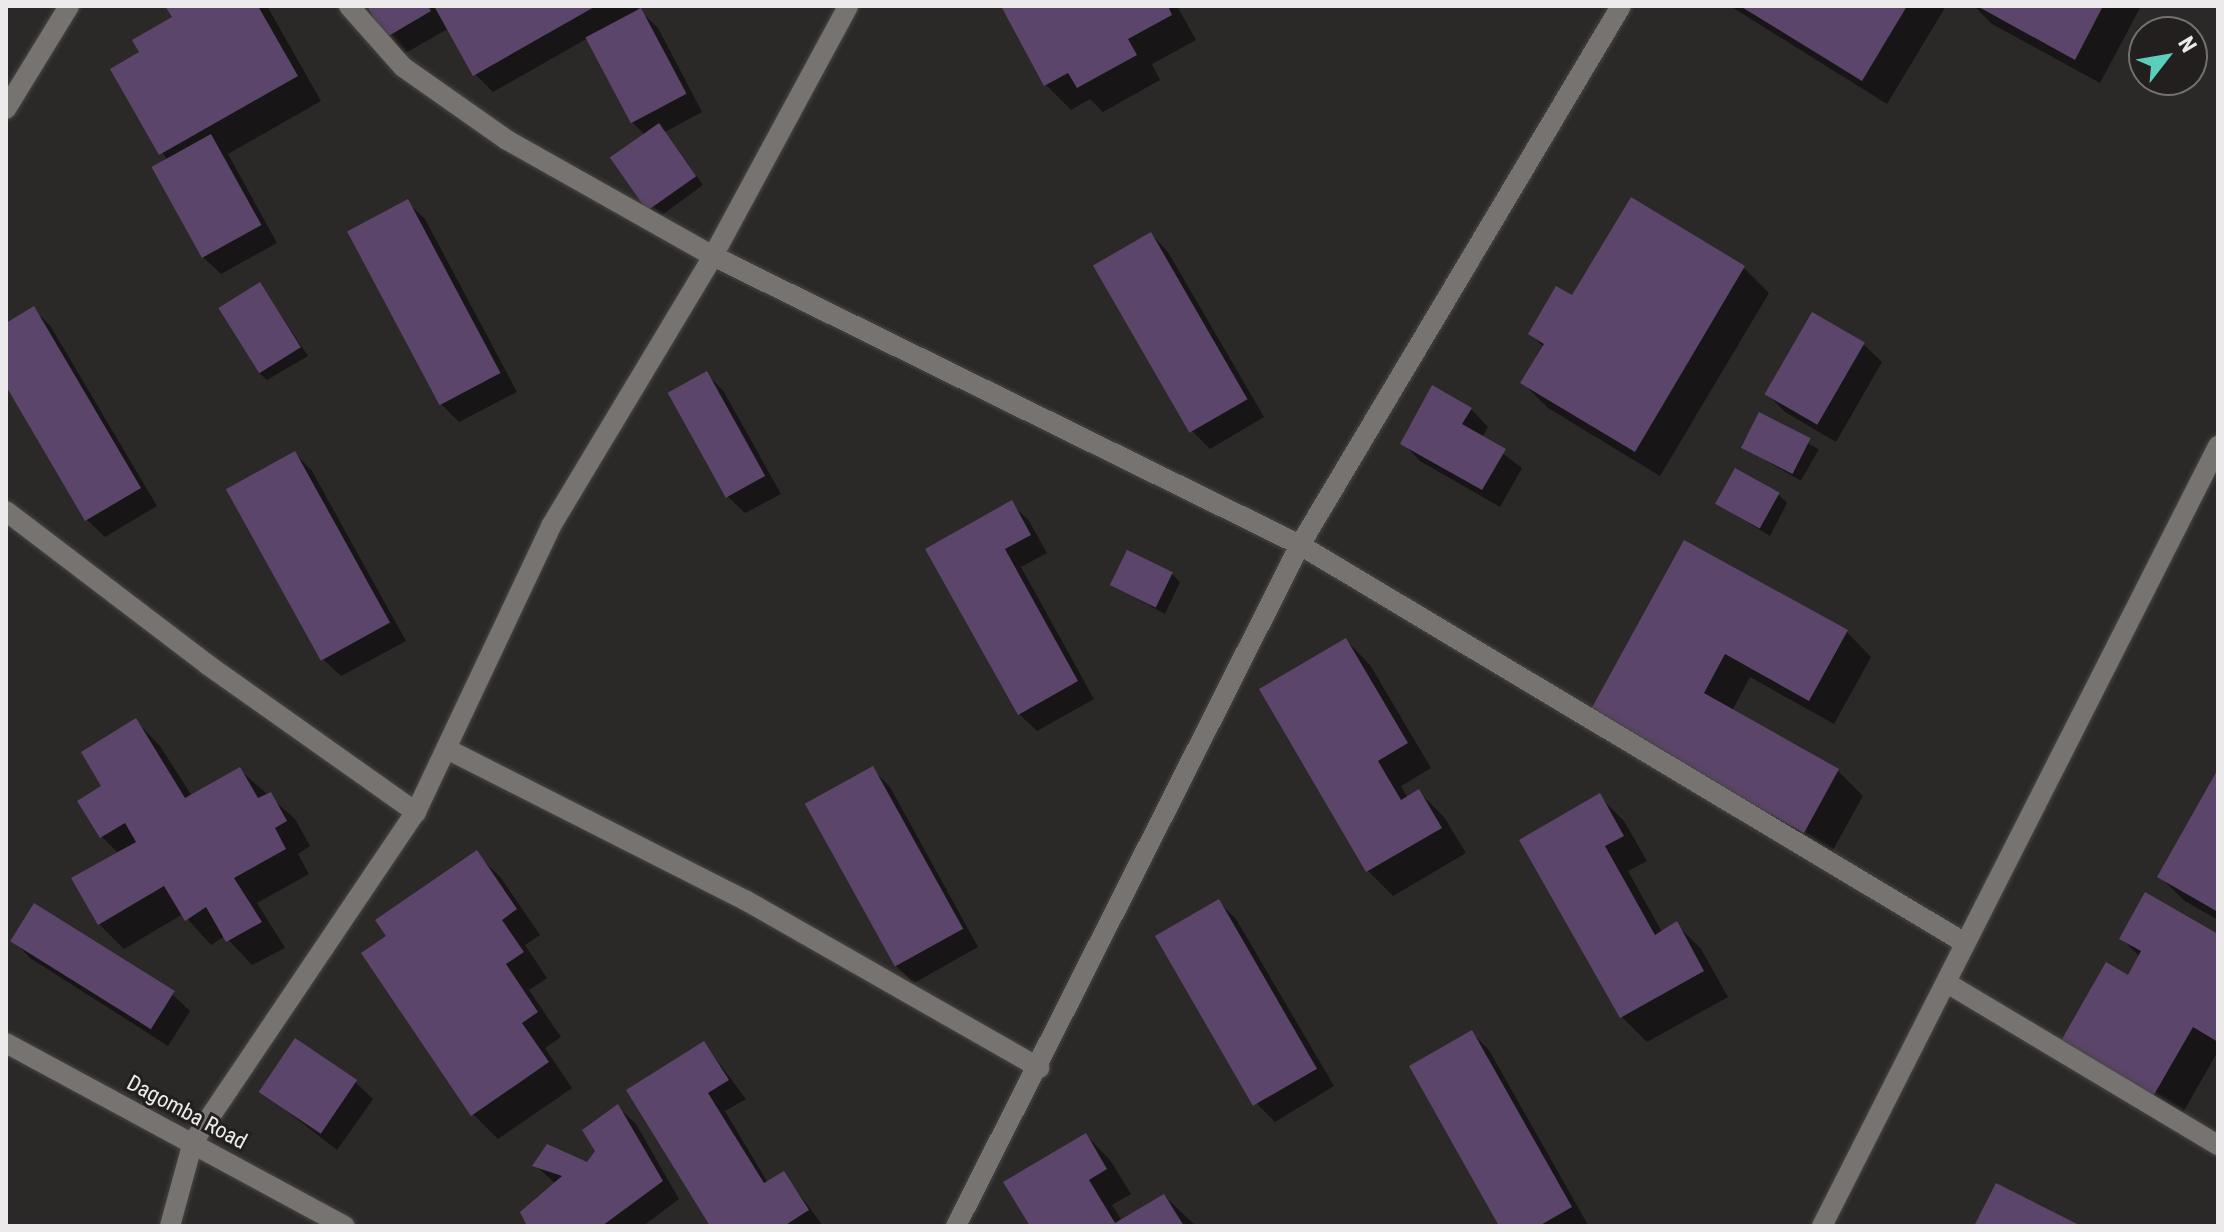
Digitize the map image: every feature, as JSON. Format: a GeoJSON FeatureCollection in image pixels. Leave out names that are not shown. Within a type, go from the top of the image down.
{"type":"FeatureCollection","features":[{"type":"Feature","properties":{"kind":"street"},"geometry":{"type":"LineString","coordinates":[[6,109],[69,6]]}},
{"type":"Feature","properties":{"kind":"street"},"geometry":{"type":"LineString","coordinates":[[349,6],[403,67],[461,111],[713,256],[1300,545],[1965,943]]}},
{"type":"Feature","properties":{"kind":"street"},"geometry":{"type":"LineString","coordinates":[[170,1226],[193,1142],[416,812],[551,526],[713,256],[848,6]]}},
{"type":"Feature","properties":{"kind":"street"},"geometry":{"type":"LineString","coordinates":[[956,1226],[1040,1068],[1300,545],[1621,6]]}},
{"type":"Feature","properties":{"kind":"street"},"geometry":{"type":"LineString","coordinates":[[1822,1226],[2218,446]]}},
{"type":"Feature","properties":{"kind":"street"},"geometry":{"type":"LineString","coordinates":[[6,511],[208,665],[416,812]]}},
{"type":"Feature","properties":{"kind":"street"},"geometry":{"type":"LineString","coordinates":[[447,749],[745,900],[1040,1068]]}},
{"type":"Feature","properties":{"kind":"street"},"geometry":{"type":"LineString","coordinates":[[1947,983],[2218,1145]]}},
{"type":"Feature","properties":{"kind":"street","name":"Dagomba Road"},"geometry":{"type":"LineString","coordinates":[[6,1043],[345,1226]]}},
{"type":"Feature","properties":{"kind":"building"},"geometry":{"type":"Polygon","coordinates":[[[165,6],[258,6],[298,76],[159,155],[110,69],[139,52],[132,40],[172,17],[165,6]]]}},
{"type":"Feature","properties":{"kind":"building"},"geometry":{"type":"Polygon","coordinates":[[[367,6],[428,6],[431,11],[385,38],[367,6]]]}},
{"type":"Feature","properties":{"kind":"building"},"geometry":{"type":"Polygon","coordinates":[[[434,6],[596,6],[473,76],[434,6]]]}},
{"type":"Feature","properties":{"kind":"building"},"geometry":{"type":"Polygon","coordinates":[[[1001,6],[1168,6],[1172,15],[1128,39],[1137,55],[1077,88],[1068,73],[1044,86],[1001,6]]]}},
{"type":"Feature","properties":{"kind":"building"},"geometry":{"type":"Polygon","coordinates":[[[1740,6],[1907,6],[1862,81],[1740,6]]]}},
{"type":"Feature","properties":{"kind":"building"},"geometry":{"type":"Polygon","coordinates":[[[1977,6],[2103,6],[2075,60],[1977,6]]]}},
{"type":"Feature","properties":{"kind":"building"},"geometry":{"type":"Polygon","coordinates":[[[641,8],[687,94],[631,123],[585,38],[641,8]]]}},
{"type":"Feature","properties":{"kind":"building"},"geometry":{"type":"Polygon","coordinates":[[[659,123],[696,176],[647,211],[610,157],[659,123]]]}},
{"type":"Feature","properties":{"kind":"building"},"geometry":{"type":"Polygon","coordinates":[[[211,134],[261,225],[202,258],[152,167],[211,134]]]}},
{"type":"Feature","properties":{"kind":"building"},"geometry":{"type":"Polygon","coordinates":[[[1631,197],[1745,266],[1635,452],[1520,383],[1544,344],[1528,334],[1556,286],[1572,295],[1631,197]]]}},
{"type":"Feature","properties":{"kind":"building"},"geometry":{"type":"Polygon","coordinates":[[[408,199],[500,373],[440,405],[347,231],[408,199]]]}},
{"type":"Feature","properties":{"kind":"building"},"geometry":{"type":"Polygon","coordinates":[[[1151,232],[1248,399],[1189,433],[1093,266],[1151,232]]]}},
{"type":"Feature","properties":{"kind":"building"},"geometry":{"type":"Polygon","coordinates":[[[260,282],[301,347],[259,373],[218,308],[260,282]]]}},
{"type":"Feature","properties":{"kind":"building"},"geometry":{"type":"Polygon","coordinates":[[[34,306],[141,488],[85,521],[6,386],[6,323],[34,306]]]}},
{"type":"Feature","properties":{"kind":"building"},"geometry":{"type":"Polygon","coordinates":[[[1812,312],[1865,343],[1817,425],[1764,394],[1812,312]]]}},
{"type":"Feature","properties":{"kind":"building"},"geometry":{"type":"Polygon","coordinates":[[[707,371],[765,476],[726,498],[668,393],[707,371]]]}},
{"type":"Feature","properties":{"kind":"building"},"geometry":{"type":"Polygon","coordinates":[[[1432,385],[1472,408],[1462,424],[1506,449],[1482,490],[1400,444],[1432,385]]]}},
{"type":"Feature","properties":{"kind":"building"},"geometry":{"type":"Polygon","coordinates":[[[1759,412],[1811,438],[1793,474],[1741,448],[1759,412]]]}},
{"type":"Feature","properties":{"kind":"building"},"geometry":{"type":"Polygon","coordinates":[[[295,451],[390,622],[321,661],[226,489],[295,451]]]}},
{"type":"Feature","properties":{"kind":"building"},"geometry":{"type":"Polygon","coordinates":[[[1735,468],[1780,493],[1760,529],[1715,504],[1735,468]]]}},
{"type":"Feature","properties":{"kind":"building"},"geometry":{"type":"Polygon","coordinates":[[[1012,500],[1031,535],[1005,549],[1078,681],[1018,715],[925,549],[1012,500]]]}},
{"type":"Feature","properties":{"kind":"building"},"geometry":{"type":"Polygon","coordinates":[[[1684,540],[1848,630],[1809,701],[1725,654],[1704,693],[1839,769],[1804,833],[1589,713],[1684,540]]]}},
{"type":"Feature","properties":{"kind":"building"},"geometry":{"type":"Polygon","coordinates":[[[1127,550],[1173,572],[1156,607],[1110,585],[1127,550]]]}},
{"type":"Feature","properties":{"kind":"building"},"geometry":{"type":"Polygon","coordinates":[[[1346,638],[1408,743],[1378,761],[1401,800],[1419,789],[1442,828],[1366,872],[1259,689],[1346,638]]]}},
{"type":"Feature","properties":{"kind":"building"},"geometry":{"type":"Polygon","coordinates":[[[136,718],[185,798],[240,767],[258,798],[271,792],[287,821],[275,828],[286,849],[234,878],[262,922],[226,942],[206,907],[185,921],[164,886],[98,925],[71,878],[136,842],[125,823],[100,838],[77,801],[101,786],[81,752],[136,718]]]}},
{"type":"Feature","properties":{"kind":"building"},"geometry":{"type":"Polygon","coordinates":[[[873,766],[963,929],[895,966],[805,804],[873,766]]]}},
{"type":"Feature","properties":{"kind":"building"},"geometry":{"type":"Polygon","coordinates":[[[2218,769],[2218,912],[2157,877],[2218,769]]]}},
{"type":"Feature","properties":{"kind":"building"},"geometry":{"type":"Polygon","coordinates":[[[1600,793],[1624,836],[1605,846],[1655,935],[1677,921],[1704,971],[1620,1018],[1519,840],[1600,793]]]}},
{"type":"Feature","properties":{"kind":"building"},"geometry":{"type":"Polygon","coordinates":[[[477,850],[517,909],[502,920],[524,952],[506,964],[538,1012],[522,1023],[549,1062],[471,1116],[361,953],[386,936],[375,920],[477,850]]]}},
{"type":"Feature","properties":{"kind":"building"},"geometry":{"type":"Polygon","coordinates":[[[2145,892],[2218,934],[2218,1042],[2193,1027],[2151,1100],[2058,1046],[2106,962],[2128,975],[2141,951],[2119,939],[2145,892]]]}},
{"type":"Feature","properties":{"kind":"building"},"geometry":{"type":"Polygon","coordinates":[[[1219,899],[1317,1069],[1253,1106],[1155,936],[1219,899]]]}},
{"type":"Feature","properties":{"kind":"building"},"geometry":{"type":"Polygon","coordinates":[[[34,903],[175,991],[151,1029],[10,941],[34,903]]]}},
{"type":"Feature","properties":{"kind":"building"},"geometry":{"type":"Polygon","coordinates":[[[1472,1030],[1572,1207],[1539,1226],[1499,1226],[1409,1066],[1472,1030]]]}},
{"type":"Feature","properties":{"kind":"building"},"geometry":{"type":"Polygon","coordinates":[[[295,1038],[357,1080],[321,1134],[259,1092],[295,1038]]]}},
{"type":"Feature","properties":{"kind":"building"},"geometry":{"type":"Polygon","coordinates":[[[704,1041],[729,1080],[708,1093],[764,1183],[784,1171],[809,1210],[784,1226],[710,1226],[626,1090],[704,1041]]]}},
{"type":"Feature","properties":{"kind":"building"},"geometry":{"type":"Polygon","coordinates":[[[618,1104],[663,1181],[602,1226],[527,1226],[520,1212],[562,1176],[532,1166],[547,1144],[587,1162],[595,1151],[582,1130],[618,1104]]]}},
{"type":"Feature","properties":{"kind":"building"},"geometry":{"type":"Polygon","coordinates":[[[1086,1133],[1107,1169],[1089,1180],[1115,1223],[1164,1194],[1184,1226],[1030,1226],[1003,1182],[1086,1133]]]}},
{"type":"Feature","properties":{"kind":"building"},"geometry":{"type":"Polygon","coordinates":[[[1996,1183],[2081,1226],[1974,1226],[1996,1183]]]}}]}
